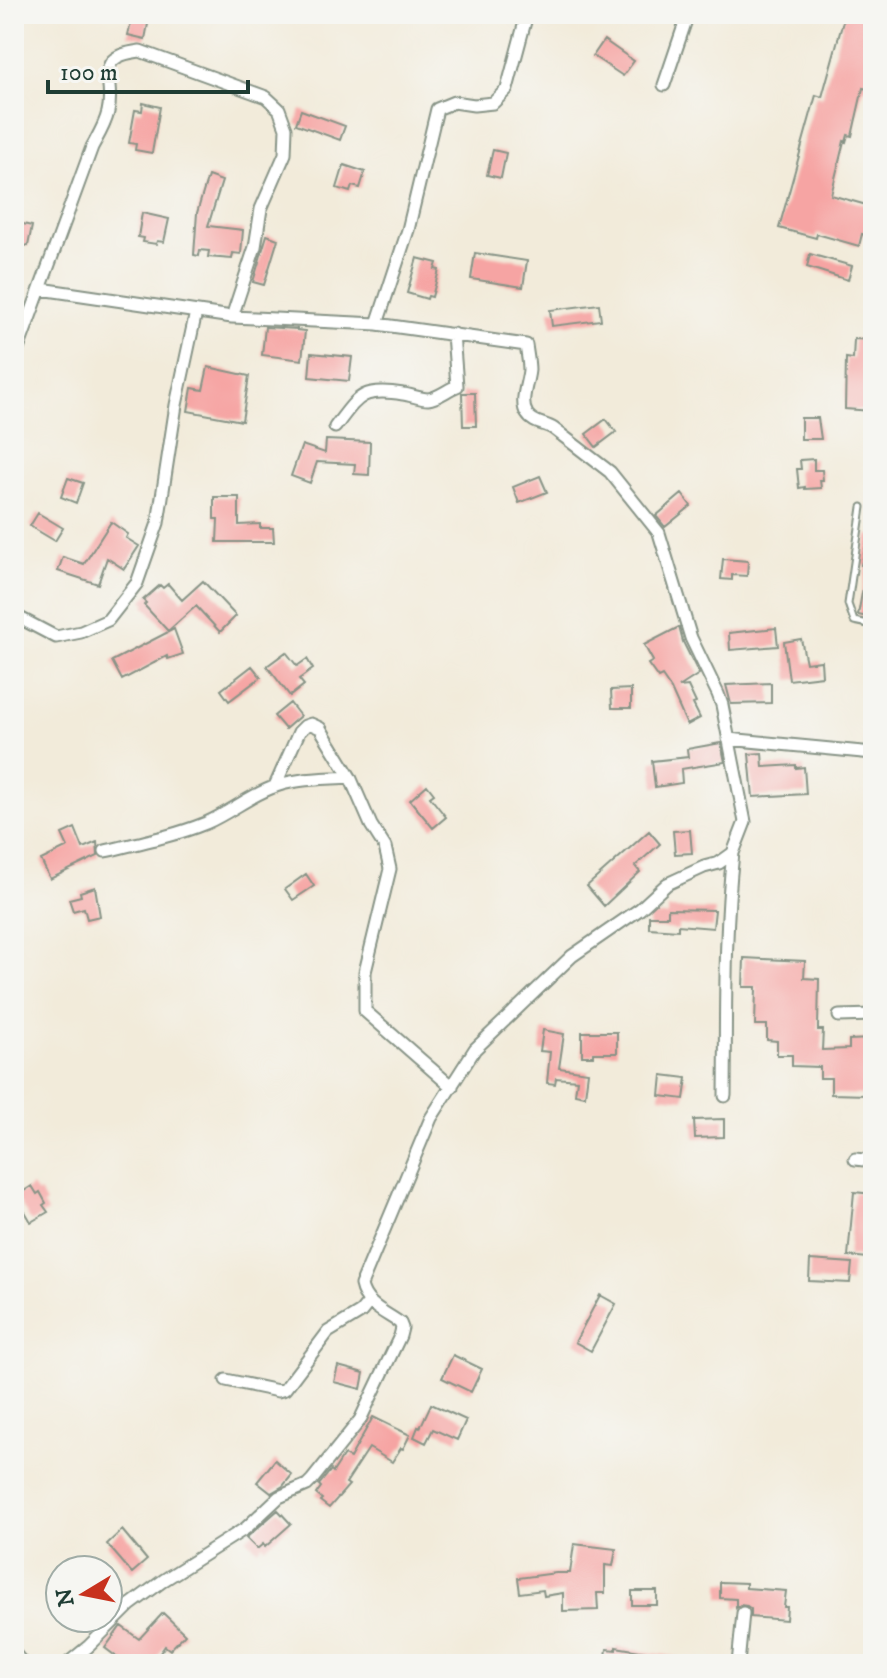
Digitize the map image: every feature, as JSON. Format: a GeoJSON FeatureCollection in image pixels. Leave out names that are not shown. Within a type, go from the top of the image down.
{"type":"FeatureCollection","features":[{"type":"Feature","properties":{"kind":"street"},"geometry":{"type":"LineString","coordinates":[[377,324],[408,230],[437,109],[454,102],[474,105],[493,103],[507,89],[527,14]]}},
{"type":"Feature","properties":{"kind":"street"},"geometry":{"type":"LineString","coordinates":[[664,85],[688,14]]}},
{"type":"Feature","properties":{"kind":"street"},"geometry":{"type":"LineString","coordinates":[[14,360],[92,147],[104,126],[109,109],[108,70],[111,61],[117,56],[140,51],[266,97],[279,109],[286,128],[285,154],[261,209],[255,247],[232,317]]}},
{"type":"Feature","properties":{"kind":"street"},"geometry":{"type":"LineString","coordinates":[[41,289],[232,317],[377,324],[526,345],[529,367],[524,403],[527,414],[535,422],[549,425],[610,472],[659,533],[691,638],[718,694],[745,822],[733,853],[726,950],[725,1096]]}},
{"type":"Feature","properties":{"kind":"street"},"geometry":{"type":"LineString","coordinates":[[14,615],[56,637],[81,632],[108,620],[137,583],[158,523],[176,405],[196,312]]}},
{"type":"Feature","properties":{"kind":"street"},"geometry":{"type":"LineString","coordinates":[[335,427],[356,399],[364,394],[386,391],[426,399],[457,386],[453,334]]}},
{"type":"Feature","properties":{"kind":"street"},"geometry":{"type":"LineString","coordinates":[[275,786],[299,732],[311,724],[320,728],[350,777],[371,825],[385,847],[390,869],[365,972],[365,1011],[452,1087]]}},
{"type":"Feature","properties":{"kind":"street"},"geometry":{"type":"LineString","coordinates":[[728,739],[873,753]]}},
{"type":"Feature","properties":{"kind":"street"},"geometry":{"type":"LineString","coordinates":[[105,851],[147,842],[206,823],[275,786],[350,777]]}},
{"type":"Feature","properties":{"kind":"street"},"geometry":{"type":"LineString","coordinates":[[67,1664],[130,1605],[246,1528],[279,1497],[307,1485],[360,1420],[402,1328],[400,1323],[369,1302],[361,1285],[431,1118],[475,1049],[572,956],[640,909],[667,884],[719,863],[733,853]]}},
{"type":"Feature","properties":{"kind":"street"},"geometry":{"type":"LineString","coordinates":[[839,1016],[873,1015]]}},
{"type":"Feature","properties":{"kind":"street"},"geometry":{"type":"LineString","coordinates":[[855,1159],[873,1161]]}},
{"type":"Feature","properties":{"kind":"street"},"geometry":{"type":"LineString","coordinates":[[226,1380],[278,1391],[285,1389],[328,1332],[361,1312],[369,1302]]}},
{"type":"Feature","properties":{"kind":"street"},"geometry":{"type":"LineString","coordinates":[[738,1664],[743,1613]]}},
{"type":"Feature","properties":{"kind":"street"},"geometry":{"type":"LineString","coordinates":[[14,1653],[23,1664]]}},
{"type":"Feature","properties":{"kind":"lane"},"geometry":{"type":"LineString","coordinates":[[862,507],[848,604],[854,621],[873,625]]}},
{"type":"Feature","properties":{"kind":"building"},"geometry":{"type":"Polygon","coordinates":[[[133,14],[150,14],[145,39],[128,35],[133,14]]]}},
{"type":"Feature","properties":{"kind":"building"},"geometry":{"type":"Polygon","coordinates":[[[845,14],[873,14],[873,70],[868,89],[863,88],[852,136],[848,135],[844,141],[831,195],[870,206],[868,213],[873,214],[867,235],[862,234],[859,246],[817,234],[816,238],[779,228],[816,95],[822,97],[845,14]]]}},
{"type":"Feature","properties":{"kind":"building"},"geometry":{"type":"Polygon","coordinates":[[[604,40],[634,61],[623,76],[593,56],[604,40]]]}},
{"type":"Feature","properties":{"kind":"building"},"geometry":{"type":"Polygon","coordinates":[[[143,103],[160,107],[152,153],[135,150],[136,144],[129,143],[135,110],[142,111],[143,103]]]}},
{"type":"Feature","properties":{"kind":"building"},"geometry":{"type":"Polygon","coordinates":[[[301,110],[345,126],[340,140],[296,124],[301,110]]]}},
{"type":"Feature","properties":{"kind":"building"},"geometry":{"type":"Polygon","coordinates":[[[493,150],[506,153],[501,178],[487,175],[493,150]]]}},
{"type":"Feature","properties":{"kind":"building"},"geometry":{"type":"Polygon","coordinates":[[[344,165],[365,172],[360,188],[352,186],[350,192],[337,188],[344,165]]]}},
{"type":"Feature","properties":{"kind":"building"},"geometry":{"type":"Polygon","coordinates":[[[208,176],[222,181],[208,226],[243,230],[241,254],[233,253],[232,259],[208,257],[209,251],[200,250],[199,256],[194,255],[197,213],[208,176]]]}},
{"type":"Feature","properties":{"kind":"building"},"geometry":{"type":"Polygon","coordinates":[[[142,213],[169,219],[164,242],[143,242],[144,238],[138,237],[142,213]]]}},
{"type":"Feature","properties":{"kind":"building"},"geometry":{"type":"Polygon","coordinates":[[[14,222],[32,226],[28,246],[14,243],[14,222]]]}},
{"type":"Feature","properties":{"kind":"building"},"geometry":{"type":"Polygon","coordinates":[[[267,235],[278,239],[264,285],[253,282],[267,235]]]}},
{"type":"Feature","properties":{"kind":"building"},"geometry":{"type":"Polygon","coordinates":[[[475,253],[527,261],[523,287],[471,279],[475,253]]]}},
{"type":"Feature","properties":{"kind":"building"},"geometry":{"type":"Polygon","coordinates":[[[810,254],[852,266],[848,280],[807,267],[810,254]]]}},
{"type":"Feature","properties":{"kind":"building"},"geometry":{"type":"Polygon","coordinates":[[[417,258],[437,263],[435,269],[439,270],[432,297],[428,296],[427,299],[407,293],[417,258]]]}},
{"type":"Feature","properties":{"kind":"building"},"geometry":{"type":"Polygon","coordinates":[[[599,304],[601,320],[552,326],[550,310],[599,304]]]}},
{"type":"Feature","properties":{"kind":"building"},"geometry":{"type":"Polygon","coordinates":[[[265,327],[305,331],[302,360],[262,355],[265,327]]]}},
{"type":"Feature","properties":{"kind":"building"},"geometry":{"type":"Polygon","coordinates":[[[854,339],[873,340],[872,411],[845,409],[846,358],[853,359],[854,339]]]}},
{"type":"Feature","properties":{"kind":"building"},"geometry":{"type":"Polygon","coordinates":[[[311,353],[352,357],[349,381],[309,377],[311,353]]]}},
{"type":"Feature","properties":{"kind":"building"},"geometry":{"type":"Polygon","coordinates":[[[208,367],[249,376],[242,421],[188,411],[192,388],[203,390],[208,367]]]}},
{"type":"Feature","properties":{"kind":"building"},"geometry":{"type":"Polygon","coordinates":[[[462,393],[475,393],[476,426],[463,426],[462,393]]]}},
{"type":"Feature","properties":{"kind":"building"},"geometry":{"type":"Polygon","coordinates":[[[801,418],[818,418],[821,439],[801,439],[801,418]]]}},
{"type":"Feature","properties":{"kind":"building"},"geometry":{"type":"Polygon","coordinates":[[[606,419],[616,432],[596,447],[586,434],[606,419]]]}},
{"type":"Feature","properties":{"kind":"building"},"geometry":{"type":"Polygon","coordinates":[[[326,440],[370,442],[369,475],[354,474],[355,464],[317,462],[310,483],[291,476],[302,445],[325,453],[326,440]]]}},
{"type":"Feature","properties":{"kind":"building"},"geometry":{"type":"Polygon","coordinates":[[[814,459],[814,470],[822,470],[821,488],[799,488],[797,469],[801,469],[800,460],[814,459]]]}},
{"type":"Feature","properties":{"kind":"building"},"geometry":{"type":"Polygon","coordinates":[[[540,476],[547,492],[519,503],[513,487],[540,476]]]}},
{"type":"Feature","properties":{"kind":"building"},"geometry":{"type":"Polygon","coordinates":[[[68,478],[83,483],[76,503],[61,497],[68,478]]]}},
{"type":"Feature","properties":{"kind":"building"},"geometry":{"type":"Polygon","coordinates":[[[682,494],[691,506],[665,527],[656,516],[682,494]]]}},
{"type":"Feature","properties":{"kind":"building"},"geometry":{"type":"Polygon","coordinates":[[[214,497],[239,497],[239,525],[260,524],[260,528],[273,528],[274,542],[217,542],[218,519],[214,519],[214,497]]]}},
{"type":"Feature","properties":{"kind":"building"},"geometry":{"type":"Polygon","coordinates":[[[38,513],[63,528],[55,541],[30,526],[38,513]]]}},
{"type":"Feature","properties":{"kind":"building"},"geometry":{"type":"Polygon","coordinates":[[[111,522],[139,546],[124,569],[107,558],[98,584],[58,571],[63,557],[84,564],[111,522]]]}},
{"type":"Feature","properties":{"kind":"building"},"geometry":{"type":"Polygon","coordinates":[[[869,535],[873,535],[873,618],[858,615],[867,566],[861,565],[869,535]]]}},
{"type":"Feature","properties":{"kind":"building"},"geometry":{"type":"Polygon","coordinates":[[[723,559],[748,561],[747,576],[732,575],[732,580],[721,579],[723,559]]]}},
{"type":"Feature","properties":{"kind":"building"},"geometry":{"type":"Polygon","coordinates":[[[203,581],[236,616],[220,632],[196,606],[168,631],[144,605],[143,600],[160,585],[163,588],[168,584],[182,600],[203,581]]]}},
{"type":"Feature","properties":{"kind":"building"},"geometry":{"type":"Polygon","coordinates":[[[679,627],[699,674],[679,687],[688,686],[700,718],[687,725],[671,689],[648,664],[653,661],[644,645],[679,627]]]}},
{"type":"Feature","properties":{"kind":"building"},"geometry":{"type":"Polygon","coordinates":[[[776,628],[778,646],[730,650],[729,633],[776,628]]]}},
{"type":"Feature","properties":{"kind":"building"},"geometry":{"type":"Polygon","coordinates":[[[174,629],[183,654],[168,659],[167,656],[122,680],[112,661],[174,629]]]}},
{"type":"Feature","properties":{"kind":"building"},"geometry":{"type":"Polygon","coordinates":[[[801,639],[806,663],[821,661],[822,676],[789,680],[784,642],[801,639]]]}},
{"type":"Feature","properties":{"kind":"building"},"geometry":{"type":"Polygon","coordinates":[[[286,652],[297,666],[307,659],[313,669],[299,679],[304,685],[290,696],[267,666],[286,652]]]}},
{"type":"Feature","properties":{"kind":"building"},"geometry":{"type":"Polygon","coordinates":[[[252,666],[261,677],[229,701],[221,690],[252,666]]]}},
{"type":"Feature","properties":{"kind":"building"},"geometry":{"type":"Polygon","coordinates":[[[771,683],[771,703],[731,704],[726,685],[771,683]]]}},
{"type":"Feature","properties":{"kind":"building"},"geometry":{"type":"Polygon","coordinates":[[[631,689],[631,708],[612,708],[611,690],[631,689]]]}},
{"type":"Feature","properties":{"kind":"building"},"geometry":{"type":"Polygon","coordinates":[[[290,703],[300,716],[285,729],[274,716],[290,703]]]}},
{"type":"Feature","properties":{"kind":"building"},"geometry":{"type":"Polygon","coordinates":[[[721,743],[725,762],[681,769],[682,783],[655,787],[652,761],[688,757],[687,749],[721,743]]]}},
{"type":"Feature","properties":{"kind":"building"},"geometry":{"type":"Polygon","coordinates":[[[762,753],[763,767],[804,767],[806,794],[753,797],[749,754],[762,753]]]}},
{"type":"Feature","properties":{"kind":"building"},"geometry":{"type":"Polygon","coordinates":[[[427,785],[434,794],[430,797],[446,817],[433,828],[410,800],[427,785]]]}},
{"type":"Feature","properties":{"kind":"building"},"geometry":{"type":"Polygon","coordinates":[[[75,828],[83,848],[97,842],[98,856],[50,879],[41,860],[68,847],[62,834],[75,828]]]}},
{"type":"Feature","properties":{"kind":"building"},"geometry":{"type":"Polygon","coordinates":[[[690,830],[692,853],[675,854],[673,831],[690,830]]]}},
{"type":"Feature","properties":{"kind":"building"},"geometry":{"type":"Polygon","coordinates":[[[649,831],[660,844],[635,866],[640,872],[604,906],[587,886],[649,831]]]}},
{"type":"Feature","properties":{"kind":"building"},"geometry":{"type":"Polygon","coordinates":[[[306,874],[314,886],[293,900],[285,889],[306,874]]]}},
{"type":"Feature","properties":{"kind":"building"},"geometry":{"type":"Polygon","coordinates":[[[95,887],[100,916],[87,919],[84,908],[73,911],[69,899],[95,887]]]}},
{"type":"Feature","properties":{"kind":"building"},"geometry":{"type":"Polygon","coordinates":[[[668,909],[715,910],[713,928],[678,925],[678,930],[649,928],[649,916],[668,916],[668,909]]]}},
{"type":"Feature","properties":{"kind":"building"},"geometry":{"type":"Polygon","coordinates":[[[744,958],[805,961],[804,978],[819,979],[818,1030],[823,1030],[822,1050],[849,1049],[849,1040],[871,1039],[867,1095],[831,1094],[831,1078],[820,1078],[820,1067],[792,1066],[792,1055],[777,1055],[777,1041],[767,1040],[767,1025],[755,1025],[756,987],[743,987],[744,958]]]}},
{"type":"Feature","properties":{"kind":"building"},"geometry":{"type":"Polygon","coordinates":[[[543,1030],[564,1034],[559,1068],[588,1072],[585,1096],[575,1094],[577,1080],[556,1078],[555,1084],[547,1083],[550,1052],[540,1051],[543,1030]]]}},
{"type":"Feature","properties":{"kind":"building"},"geometry":{"type":"Polygon","coordinates":[[[582,1032],[617,1032],[617,1053],[582,1056],[582,1032]]]}},
{"type":"Feature","properties":{"kind":"building"},"geometry":{"type":"Polygon","coordinates":[[[662,1075],[687,1078],[684,1099],[660,1096],[662,1075]]]}},
{"type":"Feature","properties":{"kind":"building"},"geometry":{"type":"Polygon","coordinates":[[[724,1119],[724,1137],[695,1138],[694,1120],[724,1119]]]}},
{"type":"Feature","properties":{"kind":"building"},"geometry":{"type":"Polygon","coordinates":[[[32,1186],[37,1194],[40,1192],[48,1212],[31,1222],[16,1196],[32,1186]]]}},
{"type":"Feature","properties":{"kind":"building"},"geometry":{"type":"Polygon","coordinates":[[[854,1192],[873,1194],[868,1258],[848,1256],[854,1192]]]}},
{"type":"Feature","properties":{"kind":"building"},"geometry":{"type":"Polygon","coordinates":[[[810,1260],[852,1263],[850,1283],[809,1281],[810,1260]]]}},
{"type":"Feature","properties":{"kind":"building"},"geometry":{"type":"Polygon","coordinates":[[[600,1295],[616,1304],[591,1351],[575,1342],[600,1295]]]}},
{"type":"Feature","properties":{"kind":"building"},"geometry":{"type":"Polygon","coordinates":[[[453,1355],[482,1369],[471,1392],[442,1378],[453,1355]]]}},
{"type":"Feature","properties":{"kind":"building"},"geometry":{"type":"Polygon","coordinates":[[[338,1366],[364,1373],[361,1389],[334,1382],[338,1366]]]}},
{"type":"Feature","properties":{"kind":"building"},"geometry":{"type":"Polygon","coordinates":[[[431,1404],[466,1420],[457,1440],[433,1429],[426,1443],[414,1437],[431,1404]]]}},
{"type":"Feature","properties":{"kind":"building"},"geometry":{"type":"Polygon","coordinates":[[[373,1417],[410,1435],[392,1462],[369,1448],[346,1483],[349,1485],[329,1508],[316,1494],[321,1487],[319,1485],[331,1470],[333,1472],[344,1455],[350,1458],[373,1417]]]}},
{"type":"Feature","properties":{"kind":"building"},"geometry":{"type":"Polygon","coordinates":[[[275,1460],[292,1475],[283,1486],[271,1493],[257,1482],[275,1460]]]}},
{"type":"Feature","properties":{"kind":"building"},"geometry":{"type":"Polygon","coordinates":[[[278,1510],[291,1524],[265,1547],[263,1544],[257,1549],[246,1538],[278,1510]]]}},
{"type":"Feature","properties":{"kind":"building"},"geometry":{"type":"Polygon","coordinates":[[[122,1530],[147,1560],[132,1573],[124,1564],[124,1554],[116,1554],[107,1544],[122,1530]]]}},
{"type":"Feature","properties":{"kind":"building"},"geometry":{"type":"Polygon","coordinates":[[[574,1544],[616,1549],[613,1566],[605,1565],[605,1593],[597,1593],[598,1610],[563,1611],[563,1593],[544,1596],[543,1590],[520,1593],[518,1578],[570,1573],[574,1544]]]}},
{"type":"Feature","properties":{"kind":"building"},"geometry":{"type":"Polygon","coordinates":[[[720,1582],[746,1583],[746,1588],[786,1591],[786,1620],[751,1617],[751,1609],[747,1606],[736,1608],[736,1599],[720,1598],[720,1582]]]}},
{"type":"Feature","properties":{"kind":"building"},"geometry":{"type":"Polygon","coordinates":[[[632,1591],[657,1591],[657,1605],[632,1605],[632,1591]]]}},
{"type":"Feature","properties":{"kind":"building"},"geometry":{"type":"Polygon","coordinates":[[[163,1613],[185,1634],[170,1650],[165,1646],[152,1664],[126,1664],[105,1648],[115,1634],[124,1634],[124,1628],[139,1639],[163,1613]]]}},
{"type":"Feature","properties":{"kind":"building"},"geometry":{"type":"Polygon","coordinates":[[[616,1647],[682,1658],[682,1664],[605,1664],[607,1649],[616,1650],[616,1647]]]}}]}
